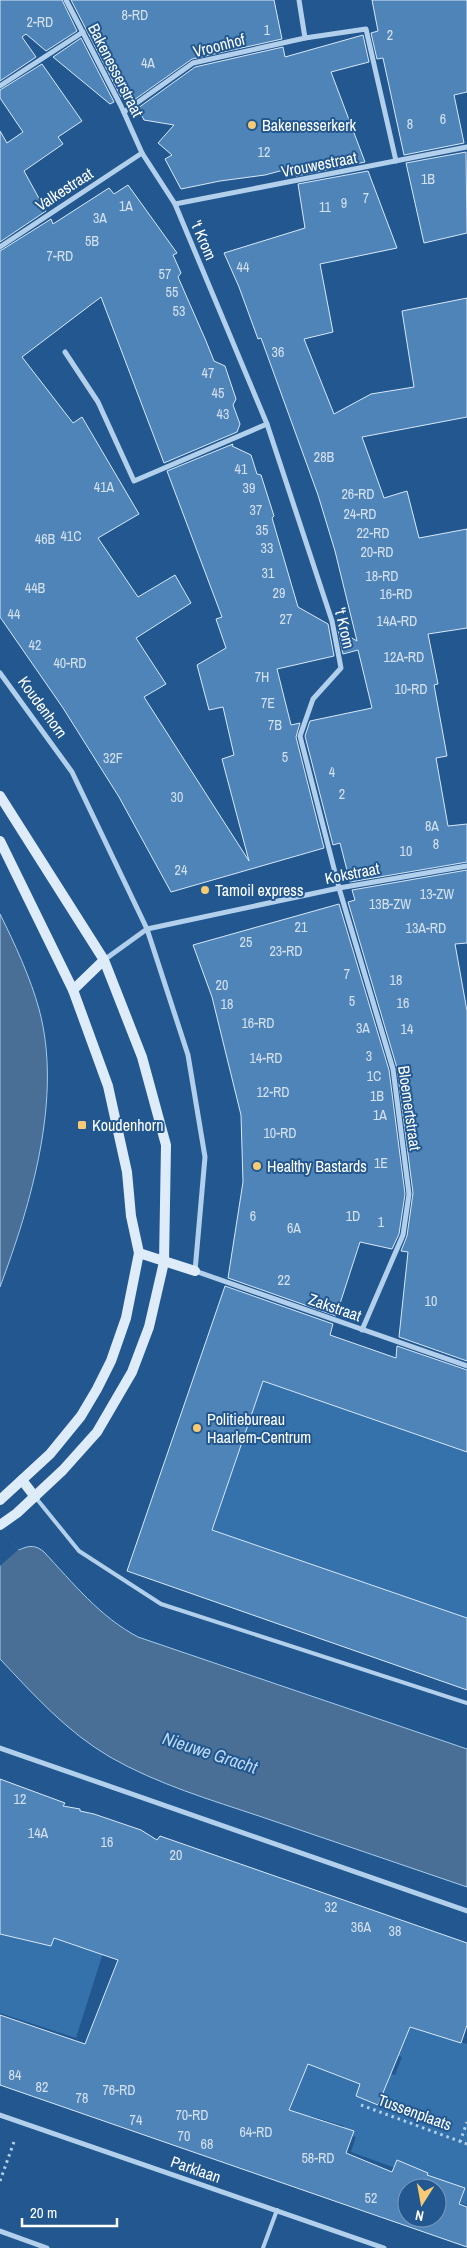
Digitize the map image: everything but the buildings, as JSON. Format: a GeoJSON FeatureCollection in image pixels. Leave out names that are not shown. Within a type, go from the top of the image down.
{"type":"FeatureCollection","features":[{"type":"Feature","properties":{"kind":"street","name":"Bakenesserstraat"},"geometry":{"type":"LineString","coordinates":[[66,0],[124,112],[142,152]]}},
{"type":"Feature","properties":{"kind":"street"},"geometry":{"type":"LineString","coordinates":[[299,0],[305,38]]}},
{"type":"Feature","properties":{"kind":"street","name":"Vroonhof"},"geometry":{"type":"LineString","coordinates":[[124,112],[193,63],[305,38],[366,29],[396,161]]}},
{"type":"Feature","properties":{"kind":"street"},"geometry":{"type":"LineString","coordinates":[[0,86],[83,32]]}},
{"type":"Feature","properties":{"kind":"street","name":"Vrouwestraat"},"geometry":{"type":"LineString","coordinates":[[175,204],[467,147]]}},
{"type":"Feature","properties":{"kind":"street","name":"'t Krom"},"geometry":{"type":"LineString","coordinates":[[142,152],[175,204],[267,424],[332,621],[341,668],[313,699],[300,736],[339,888]]}},
{"type":"Feature","properties":{"kind":"street","name":"Valkestraat"},"geometry":{"type":"LineString","coordinates":[[0,247],[142,152]]}},
{"type":"Feature","properties":{"kind":"street"},"geometry":{"type":"LineString","coordinates":[[65,352],[98,402],[134,481],[267,424]]}},
{"type":"Feature","properties":{"kind":"street","name":"Koudenhorn"},"geometry":{"type":"LineString","coordinates":[[0,673],[72,772],[147,929],[188,1055],[205,1157],[195,1271]]}},
{"type":"Feature","properties":{"kind":"street"},"geometry":{"type":"LineString","coordinates":[[0,796],[104,960],[142,1057],[166,1145],[164,1262],[149,1327],[132,1372],[97,1432],[63,1470],[0,1526]]}},
{"type":"Feature","properties":{"kind":"street"},"geometry":{"type":"LineString","coordinates":[[0,842],[73,990],[108,1086],[127,1172],[131,1216],[138,1253],[126,1318],[111,1361],[97,1389],[81,1416],[50,1454],[0,1500]]}},
{"type":"Feature","properties":{"kind":"street","name":"Kokstraat"},"geometry":{"type":"LineString","coordinates":[[104,960],[147,929],[339,888],[467,866]]}},
{"type":"Feature","properties":{"kind":"street","name":"Bloemertstraat"},"geometry":{"type":"LineString","coordinates":[[339,888],[393,1069],[409,1194],[403,1235],[362,1330]]}},
{"type":"Feature","properties":{"kind":"street"},"geometry":{"type":"LineString","coordinates":[[73,990],[104,960]]}},
{"type":"Feature","properties":{"kind":"street"},"geometry":{"type":"LineString","coordinates":[[138,1253],[195,1271]]}},
{"type":"Feature","properties":{"kind":"street","name":"Zakstraat"},"geometry":{"type":"LineString","coordinates":[[195,1271],[467,1366]]}},
{"type":"Feature","properties":{"kind":"street"},"geometry":{"type":"LineString","coordinates":[[22,1480],[34,1497]]}},
{"type":"Feature","properties":{"kind":"street"},"geometry":{"type":"LineString","coordinates":[[0,1748],[467,1911]]}},
{"type":"Feature","properties":{"kind":"street","name":"Parklaan"},"geometry":{"type":"LineString","coordinates":[[0,2115],[384,2248]]}},
{"type":"Feature","properties":{"kind":"street"},"geometry":{"type":"LineString","coordinates":[[0,2231],[47,2248]]}},
{"type":"Feature","properties":{"kind":"lane"},"geometry":{"type":"LineString","coordinates":[[34,1497],[79,1550],[160,1604],[467,1702]]}},
{"type":"Feature","properties":{"kind":"lane"},"geometry":{"type":"LineString","coordinates":[[263,2248],[277,2210]]}},
{"type":"Feature","properties":{"kind":"path","name":"Tussenplaats"},"geometry":{"type":"LineString","coordinates":[[361,2106],[467,2144]]}},
{"type":"Feature","properties":{"kind":"path"},"geometry":{"type":"LineString","coordinates":[[0,2181],[20,2122]]}},
{"type":"Feature","properties":{"kind":"path","name":"Tussenplaats"},"geometry":{"type":"LineString","coordinates":[[460,2142],[467,2122]]}},
{"type":"Feature","properties":{"kind":"shaded area"},"geometry":{"type":"Polygon","coordinates":[[[263,1381],[467,1452],[467,1618],[212,1530],[263,1381]]]}},
{"type":"Feature","properties":{"kind":"shaded area"},"geometry":{"type":"Polygon","coordinates":[[[0,1856],[103,1953],[76,2038],[0,2013],[0,1856]]]}},
{"type":"Feature","properties":{"kind":"shaded area"},"geometry":{"type":"Polygon","coordinates":[[[391,2018],[467,2044],[467,2205],[457,2202],[460,2191],[447,2186],[447,2178],[424,2178],[351,2152],[356,2137],[343,2133],[344,2126],[311,2116],[306,2133],[276,2124],[289,2055],[366,2067],[395,2075],[402,2057],[371,2047],[391,2018]]]}},
{"type":"Feature","properties":{"kind":"water"},"geometry":{"type":"Polygon","coordinates":[[[0,914],[32,985],[39,1009],[45,1043],[47,1078],[40,1150],[32,1186],[23,1221],[0,1287],[0,914]]]}},
{"type":"Feature","properties":{"kind":"water","name":"Nieuwe Gracht"},"geometry":{"type":"Polygon","coordinates":[[[0,1529],[19,1550],[32,1546],[44,1552],[76,1587],[111,1620],[138,1637],[467,1749],[467,1887],[165,1783],[128,1767],[79,1736],[25,1686],[0,1659],[0,1529]]]}},
{"type":"Feature","properties":{"kind":"pier"},"geometry":{"type":"Polygon","coordinates":[[[0,1528],[19,1549],[0,1566],[0,1528]]]}},
{"type":"Feature","properties":{"kind":"place","name":"Bakenesserkerk"},"geometry":{"type":"Point","coordinates":[252,125]}},
{"type":"Feature","properties":{"kind":"place","name":"Tamoil express"},"geometry":{"type":"Point","coordinates":[205,890]}},
{"type":"Feature","properties":{"kind":"place","name":"Koudenhorn"},"geometry":{"type":"Point","coordinates":[82,1125]}},
{"type":"Feature","properties":{"kind":"place","name":"Healthy Bastards"},"geometry":{"type":"Point","coordinates":[257,1166]}},
{"type":"Feature","properties":{"kind":"place","name":"Politiebureau Haarlem-Centrum"},"geometry":{"type":"Point","coordinates":[197,1428]}}]}
